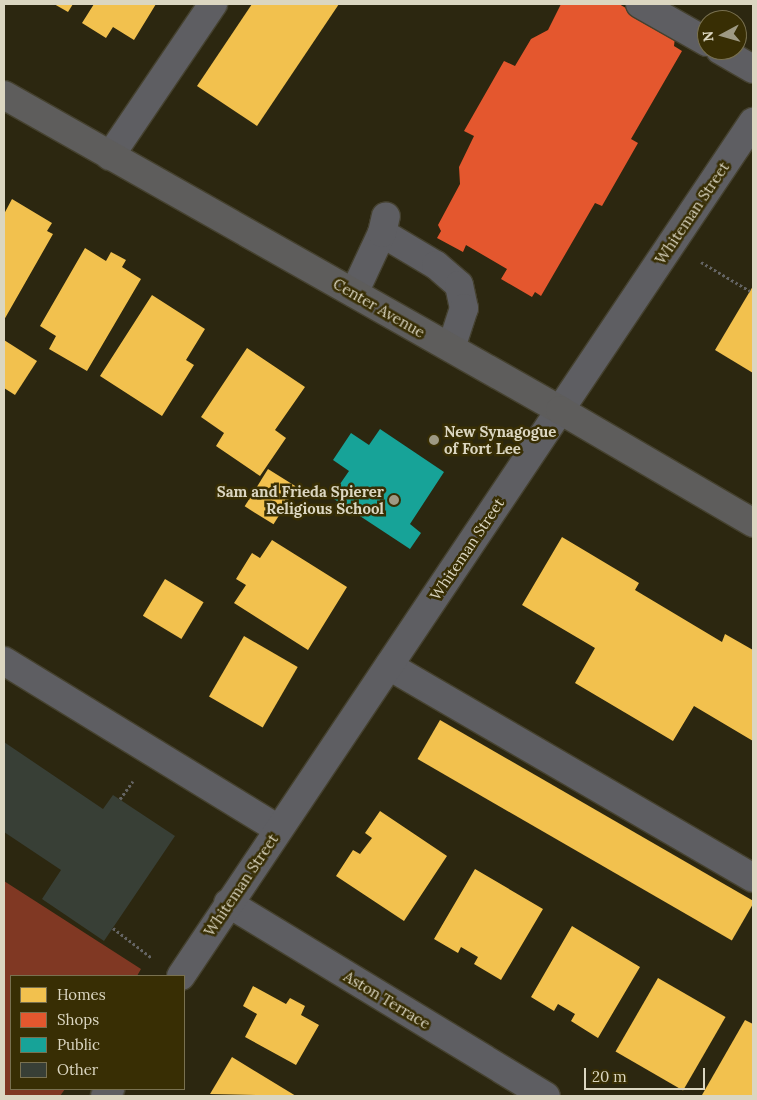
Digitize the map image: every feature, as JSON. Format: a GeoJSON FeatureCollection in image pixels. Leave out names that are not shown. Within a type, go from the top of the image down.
{"type":"FeatureCollection","features":[{"type":"Feature","properties":{"kind":"main road","name":"Center Avenue"},"geometry":{"type":"LineString","coordinates":[[4,95],[560,410],[753,523]]}},
{"type":"Feature","properties":{"kind":"street"},"geometry":{"type":"LineString","coordinates":[[110,156],[213,4]]}},
{"type":"Feature","properties":{"kind":"street"},"geometry":{"type":"LineString","coordinates":[[640,4],[697,36]]}},
{"type":"Feature","properties":{"kind":"street"},"geometry":{"type":"LineString","coordinates":[[737,60],[753,69]]}},
{"type":"Feature","properties":{"kind":"street","name":"Whiteman Street"},"geometry":{"type":"LineString","coordinates":[[183,975],[228,903],[390,666],[753,122]]}},
{"type":"Feature","properties":{"kind":"street"},"geometry":{"type":"LineString","coordinates":[[354,293],[384,224],[459,285],[464,308],[451,348]]}},
{"type":"Feature","properties":{"kind":"street"},"geometry":{"type":"LineString","coordinates":[[4,661],[278,829]]}},
{"type":"Feature","properties":{"kind":"street"},"geometry":{"type":"LineString","coordinates":[[390,666],[753,878]]}},
{"type":"Feature","properties":{"kind":"street","name":"Aston Terrace"},"geometry":{"type":"LineString","coordinates":[[228,903],[546,1096]]}},
{"type":"Feature","properties":{"kind":"path"},"geometry":{"type":"LineString","coordinates":[[671,244],[750,291]]}},
{"type":"Feature","properties":{"kind":"path"},"geometry":{"type":"LineString","coordinates":[[113,928],[156,960]]}},
{"type":"Feature","properties":{"kind":"shaded area"},"geometry":{"type":"Polygon","coordinates":[[[4,881],[141,969],[138,975],[10,975],[10,1090],[64,1090],[60,1096],[4,1096],[4,881]]]}},
{"type":"Feature","properties":{"kind":"building: Homes"},"geometry":{"type":"Polygon","coordinates":[[[54,4],[73,4],[68,12],[54,4]]]}},
{"type":"Feature","properties":{"kind":"building: Homes"},"geometry":{"type":"Polygon","coordinates":[[[94,4],[156,4],[134,40],[113,27],[106,38],[82,23],[94,4]]]}},
{"type":"Feature","properties":{"kind":"building: Homes"},"geometry":{"type":"Polygon","coordinates":[[[252,4],[339,4],[257,126],[197,86],[252,4]]]}},
{"type":"Feature","properties":{"kind":"building: Homes"},"geometry":{"type":"Polygon","coordinates":[[[12,199],[52,223],[47,231],[53,234],[4,320],[4,214],[12,199]]]}},
{"type":"Feature","properties":{"kind":"building: Homes"},"geometry":{"type":"Polygon","coordinates":[[[85,248],[106,261],[111,252],[126,260],[122,267],[141,279],[87,371],[49,349],[56,336],[40,326],[85,248]]]}},
{"type":"Feature","properties":{"kind":"building: Homes"},"geometry":{"type":"Polygon","coordinates":[[[753,286],[753,373],[715,350],[753,286]]]}},
{"type":"Feature","properties":{"kind":"building: Homes"},"geometry":{"type":"Polygon","coordinates":[[[152,295],[205,329],[186,360],[194,365],[162,416],[100,376],[152,295]]]}},
{"type":"Feature","properties":{"kind":"building: Homes"},"geometry":{"type":"Polygon","coordinates":[[[4,340],[37,361],[15,395],[4,388],[4,340]]]}},
{"type":"Feature","properties":{"kind":"building: Homes"},"geometry":{"type":"Polygon","coordinates":[[[247,348],[305,387],[275,430],[286,438],[260,476],[216,446],[224,433],[201,417],[247,348]]]}},
{"type":"Feature","properties":{"kind":"building: Homes"},"geometry":{"type":"Polygon","coordinates":[[[268,469],[297,487],[274,524],[245,506],[268,469]]]}},
{"type":"Feature","properties":{"kind":"building: Homes"},"geometry":{"type":"Polygon","coordinates":[[[562,537],[639,583],[635,590],[722,642],[725,634],[753,650],[753,741],[694,706],[673,741],[575,683],[595,648],[522,605],[562,537]]]}},
{"type":"Feature","properties":{"kind":"building: Homes"},"geometry":{"type":"Polygon","coordinates":[[[272,540],[347,587],[308,650],[234,603],[246,585],[236,579],[252,553],[260,558],[272,540]]]}},
{"type":"Feature","properties":{"kind":"building: Homes"},"geometry":{"type":"Polygon","coordinates":[[[165,579],[204,602],[181,639],[143,616],[165,579]]]}},
{"type":"Feature","properties":{"kind":"building: Homes"},"geometry":{"type":"Polygon","coordinates":[[[244,636],[298,667],[263,728],[209,697],[244,636]]]}},
{"type":"Feature","properties":{"kind":"building: Homes"},"geometry":{"type":"Polygon","coordinates":[[[440,720],[753,901],[732,940],[418,759],[440,720]]]}},
{"type":"Feature","properties":{"kind":"building: Homes"},"geometry":{"type":"Polygon","coordinates":[[[380,811],[447,856],[404,921],[336,876],[353,850],[360,854],[372,838],[365,833],[380,811]]]}},
{"type":"Feature","properties":{"kind":"building: Homes"},"geometry":{"type":"Polygon","coordinates":[[[475,869],[543,909],[501,980],[474,964],[478,957],[461,947],[458,953],[434,939],[475,869]]]}},
{"type":"Feature","properties":{"kind":"building: Homes"},"geometry":{"type":"Polygon","coordinates":[[[572,926],[640,967],[598,1038],[571,1021],[575,1014],[558,1004],[554,1011],[531,997],[572,926]]]}},
{"type":"Feature","properties":{"kind":"building: Homes"},"geometry":{"type":"Polygon","coordinates":[[[658,978],[726,1017],[683,1091],[616,1052],[658,978]]]}},
{"type":"Feature","properties":{"kind":"building: Homes"},"geometry":{"type":"Polygon","coordinates":[[[253,986],[286,1004],[290,998],[305,1006],[301,1015],[319,1025],[296,1065],[245,1037],[257,1014],[243,1006],[253,986]]]}},
{"type":"Feature","properties":{"kind":"building: Homes"},"geometry":{"type":"Polygon","coordinates":[[[745,1020],[753,1024],[753,1096],[702,1095],[745,1020]]]}},
{"type":"Feature","properties":{"kind":"building: Homes"},"geometry":{"type":"Polygon","coordinates":[[[232,1057],[296,1096],[210,1094],[232,1057]]]}},
{"type":"Feature","properties":{"kind":"building: Shops"},"geometry":{"type":"Polygon","coordinates":[[[561,4],[619,4],[675,37],[674,46],[682,51],[631,139],[638,143],[602,206],[595,203],[541,296],[535,292],[532,297],[501,279],[507,269],[466,245],[463,252],[437,238],[441,231],[438,225],[460,184],[459,167],[474,136],[464,131],[504,61],[515,66],[531,39],[548,30],[561,4]]]}},
{"type":"Feature","properties":{"kind":"building: Public"},"geometry":{"type":"Polygon","coordinates":[[[380,429],[444,472],[410,524],[421,533],[410,549],[331,497],[349,471],[333,460],[351,433],[369,445],[380,429]]]}},
{"type":"Feature","properties":{"kind":"building: Other"},"geometry":{"type":"Polygon","coordinates":[[[4,742],[103,809],[113,795],[175,836],[104,941],[42,899],[61,870],[4,832],[4,742]]]}},
{"type":"Feature","properties":{"kind":"place","name":"New Synagogue of Fort Lee"},"geometry":{"type":"Point","coordinates":[434,440]}},
{"type":"Feature","properties":{"kind":"place","name":"Sam and Frieda Spierer Religious School"},"geometry":{"type":"Point","coordinates":[394,500]}}]}
